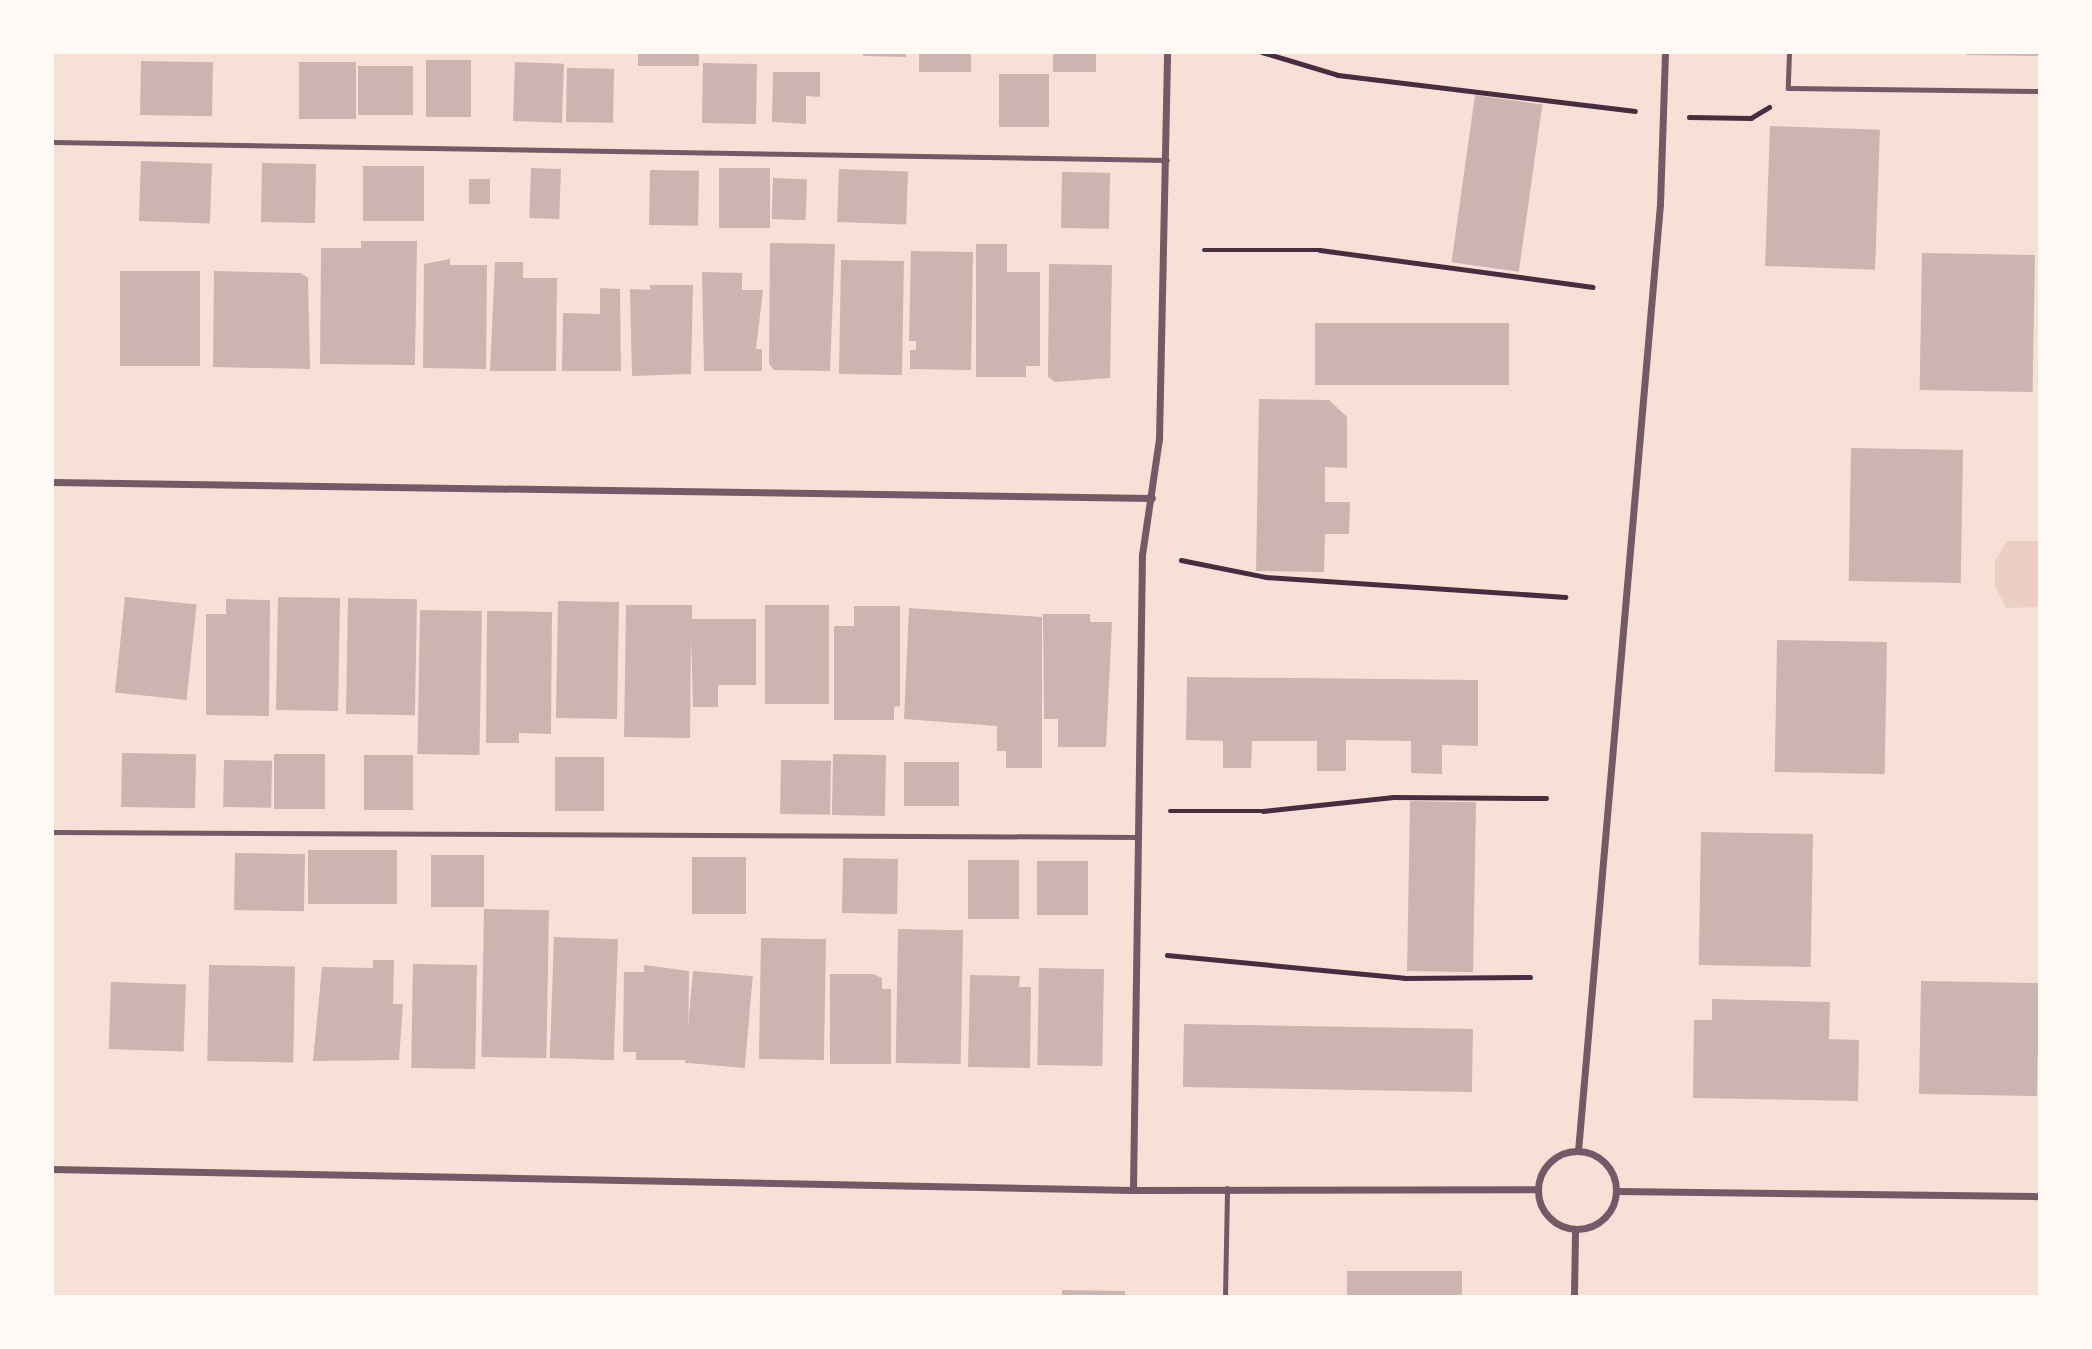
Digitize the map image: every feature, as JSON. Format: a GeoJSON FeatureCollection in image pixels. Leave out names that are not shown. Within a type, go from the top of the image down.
{"type":"FeatureCollection","features":[{"type":"Feature","properties":{"kind":"street"},"geometry":{"type":"LineString","coordinates":[[1133,1190],[1142,555],[1152,498],[1167,160],[1167,52]]}},
{"type":"Feature","properties":{"kind":"street"},"geometry":{"type":"LineString","coordinates":[[1578,1151],[1660,204],[1665,52]]}},
{"type":"Feature","properties":{"kind":"street"},"geometry":{"type":"LineString","coordinates":[[52,482],[1152,498]]}},
{"type":"Feature","properties":{"kind":"street"},"geometry":{"type":"LineString","coordinates":[[1538,1189],[1555,1158],[1578,1151],[1601,1158],[1617,1191]]}},
{"type":"Feature","properties":{"kind":"street"},"geometry":{"type":"LineString","coordinates":[[52,1168],[1133,1190],[1538,1189]]}},
{"type":"Feature","properties":{"kind":"street"},"geometry":{"type":"LineString","coordinates":[[1538,1189],[1553,1221],[1575,1229],[1599,1223],[1617,1191]]}},
{"type":"Feature","properties":{"kind":"street"},"geometry":{"type":"LineString","coordinates":[[1617,1191],[2039,1196]]}},
{"type":"Feature","properties":{"kind":"street"},"geometry":{"type":"LineString","coordinates":[[1574,1297],[1575,1229]]}},
{"type":"Feature","properties":{"kind":"lane"},"geometry":{"type":"LineString","coordinates":[[1789,52],[1788,88],[2039,91]]}},
{"type":"Feature","properties":{"kind":"lane"},"geometry":{"type":"LineString","coordinates":[[52,142],[1167,160]]}},
{"type":"Feature","properties":{"kind":"lane"},"geometry":{"type":"LineString","coordinates":[[52,832],[1138,837]]}},
{"type":"Feature","properties":{"kind":"lane"},"geometry":{"type":"LineString","coordinates":[[1225,1297],[1227,1188]]}},
{"type":"Feature","properties":{"kind":"path"},"geometry":{"type":"LineString","coordinates":[[1262,52],[1338,75],[1635,111]]}},
{"type":"Feature","properties":{"kind":"path"},"geometry":{"type":"LineString","coordinates":[[1685,116],[1751,118],[1788,88]]}},
{"type":"Feature","properties":{"kind":"path"},"geometry":{"type":"LineString","coordinates":[[1204,250],[1320,250],[1593,287]]}},
{"type":"Feature","properties":{"kind":"path"},"geometry":{"type":"LineString","coordinates":[[1181,560],[1266,577],[1565,597]]}},
{"type":"Feature","properties":{"kind":"path"},"geometry":{"type":"LineString","coordinates":[[1170,811],[1263,811],[1393,797],[1546,798]]}},
{"type":"Feature","properties":{"kind":"path"},"geometry":{"type":"LineString","coordinates":[[1167,955],[1404,978],[1530,977]]}},
{"type":"Feature","properties":{"kind":"shaded area"},"geometry":{"type":"Polygon","coordinates":[[[2007,541],[2039,541],[2039,607],[2006,608],[1995,587],[1995,561],[2007,541]]]}},
{"type":"Feature","properties":{"kind":"building"},"geometry":{"type":"Polygon","coordinates":[[[638,52],[699,52],[699,66],[638,66],[638,52]]]}},
{"type":"Feature","properties":{"kind":"building"},"geometry":{"type":"Polygon","coordinates":[[[863,52],[906,52],[906,57],[863,56],[863,52]]]}},
{"type":"Feature","properties":{"kind":"building"},"geometry":{"type":"Polygon","coordinates":[[[919,52],[971,52],[971,72],[919,72],[919,52]]]}},
{"type":"Feature","properties":{"kind":"building"},"geometry":{"type":"Polygon","coordinates":[[[1053,52],[1096,52],[1096,72],[1053,72],[1053,52]]]}},
{"type":"Feature","properties":{"kind":"building"},"geometry":{"type":"Polygon","coordinates":[[[1966,52],[2039,52],[2039,56],[1966,55],[1966,52]]]}},
{"type":"Feature","properties":{"kind":"building"},"geometry":{"type":"Polygon","coordinates":[[[426,60],[471,60],[471,117],[426,117],[426,60]]]}},
{"type":"Feature","properties":{"kind":"building"},"geometry":{"type":"Polygon","coordinates":[[[141,61],[213,62],[212,116],[140,115],[141,61]]]}},
{"type":"Feature","properties":{"kind":"building"},"geometry":{"type":"Polygon","coordinates":[[[299,62],[356,62],[356,119],[299,119],[299,62]]]}},
{"type":"Feature","properties":{"kind":"building"},"geometry":{"type":"Polygon","coordinates":[[[515,62],[564,64],[562,123],[513,121],[515,62]]]}},
{"type":"Feature","properties":{"kind":"building"},"geometry":{"type":"Polygon","coordinates":[[[703,63],[757,64],[756,124],[702,123],[703,63]]]}},
{"type":"Feature","properties":{"kind":"building"},"geometry":{"type":"Polygon","coordinates":[[[358,66],[413,66],[413,115],[358,115],[358,66]]]}},
{"type":"Feature","properties":{"kind":"building"},"geometry":{"type":"Polygon","coordinates":[[[567,68],[614,69],[613,123],[566,122],[567,68]]]}},
{"type":"Feature","properties":{"kind":"building"},"geometry":{"type":"Polygon","coordinates":[[[773,72],[820,72],[820,97],[806,96],[806,124],[772,122],[773,72]]]}},
{"type":"Feature","properties":{"kind":"building"},"geometry":{"type":"Polygon","coordinates":[[[999,74],[1049,74],[1049,127],[999,127],[999,74]]]}},
{"type":"Feature","properties":{"kind":"building"},"geometry":{"type":"Polygon","coordinates":[[[1475,95],[1542,104],[1519,272],[1451,262],[1475,95]]]}},
{"type":"Feature","properties":{"kind":"building"},"geometry":{"type":"Polygon","coordinates":[[[1770,126],[1880,130],[1875,270],[1765,266],[1770,126]]]}},
{"type":"Feature","properties":{"kind":"building"},"geometry":{"type":"Polygon","coordinates":[[[141,161],[212,163],[210,223],[139,221],[141,161]]]}},
{"type":"Feature","properties":{"kind":"building"},"geometry":{"type":"Polygon","coordinates":[[[262,163],[316,164],[315,223],[261,222],[262,163]]]}},
{"type":"Feature","properties":{"kind":"building"},"geometry":{"type":"Polygon","coordinates":[[[363,166],[424,166],[424,221],[363,221],[363,166]]]}},
{"type":"Feature","properties":{"kind":"building"},"geometry":{"type":"Polygon","coordinates":[[[531,168],[561,169],[559,219],[529,218],[531,168]]]}},
{"type":"Feature","properties":{"kind":"building"},"geometry":{"type":"Polygon","coordinates":[[[719,168],[770,168],[770,228],[719,228],[719,168]]]}},
{"type":"Feature","properties":{"kind":"building"},"geometry":{"type":"Polygon","coordinates":[[[839,169],[908,171],[906,224],[837,222],[839,169]]]}},
{"type":"Feature","properties":{"kind":"building"},"geometry":{"type":"Polygon","coordinates":[[[650,170],[699,171],[698,226],[649,225],[650,170]]]}},
{"type":"Feature","properties":{"kind":"building"},"geometry":{"type":"Polygon","coordinates":[[[1062,172],[1110,173],[1109,229],[1061,228],[1062,172]]]}},
{"type":"Feature","properties":{"kind":"building"},"geometry":{"type":"Polygon","coordinates":[[[773,178],[807,179],[806,220],[772,219],[773,178]]]}},
{"type":"Feature","properties":{"kind":"building"},"geometry":{"type":"Polygon","coordinates":[[[469,179],[490,179],[490,204],[469,204],[469,179]]]}},
{"type":"Feature","properties":{"kind":"building"},"geometry":{"type":"Polygon","coordinates":[[[361,241],[417,241],[415,365],[320,364],[321,248],[361,248],[361,241]]]}},
{"type":"Feature","properties":{"kind":"building"},"geometry":{"type":"Polygon","coordinates":[[[770,243],[835,244],[830,371],[774,370],[769,364],[770,243]]]}},
{"type":"Feature","properties":{"kind":"building"},"geometry":{"type":"Polygon","coordinates":[[[976,244],[1007,244],[1007,272],[1040,272],[1040,366],[1026,366],[1026,377],[976,377],[976,244]]]}},
{"type":"Feature","properties":{"kind":"building"},"geometry":{"type":"Polygon","coordinates":[[[911,251],[973,252],[971,370],[910,369],[910,350],[916,350],[916,341],[909,341],[911,251]]]}},
{"type":"Feature","properties":{"kind":"building"},"geometry":{"type":"Polygon","coordinates":[[[1922,253],[2035,255],[2033,392],[1920,390],[1922,253]]]}},
{"type":"Feature","properties":{"kind":"building"},"geometry":{"type":"Polygon","coordinates":[[[450,259],[450,265],[487,265],[486,369],[423,368],[424,264],[450,259]]]}},
{"type":"Feature","properties":{"kind":"building"},"geometry":{"type":"Polygon","coordinates":[[[841,260],[904,261],[902,375],[839,374],[841,260]]]}},
{"type":"Feature","properties":{"kind":"building"},"geometry":{"type":"Polygon","coordinates":[[[495,262],[523,262],[523,278],[557,278],[556,371],[490,371],[495,262]]]}},
{"type":"Feature","properties":{"kind":"building"},"geometry":{"type":"Polygon","coordinates":[[[1049,264],[1112,265],[1110,378],[1055,382],[1048,377],[1049,264]]]}},
{"type":"Feature","properties":{"kind":"building"},"geometry":{"type":"Polygon","coordinates":[[[120,271],[200,271],[200,366],[120,366],[120,271]]]}},
{"type":"Feature","properties":{"kind":"building"},"geometry":{"type":"Polygon","coordinates":[[[214,271],[301,273],[308,278],[310,369],[213,367],[214,271]]]}},
{"type":"Feature","properties":{"kind":"building"},"geometry":{"type":"Polygon","coordinates":[[[702,272],[742,273],[742,290],[763,290],[756,349],[762,349],[762,371],[704,371],[702,272]]]}},
{"type":"Feature","properties":{"kind":"building"},"geometry":{"type":"Polygon","coordinates":[[[650,285],[693,285],[691,374],[632,376],[630,289],[650,290],[650,285]]]}},
{"type":"Feature","properties":{"kind":"building"},"geometry":{"type":"Polygon","coordinates":[[[600,288],[620,289],[621,371],[562,371],[563,313],[600,314],[600,288]]]}},
{"type":"Feature","properties":{"kind":"building"},"geometry":{"type":"Polygon","coordinates":[[[1315,323],[1509,323],[1509,385],[1315,385],[1315,323]]]}},
{"type":"Feature","properties":{"kind":"building"},"geometry":{"type":"Polygon","coordinates":[[[1259,399],[1329,400],[1347,417],[1347,468],[1325,467],[1325,502],[1350,502],[1349,534],[1325,534],[1324,572],[1256,571],[1259,399]]]}},
{"type":"Feature","properties":{"kind":"building"},"geometry":{"type":"Polygon","coordinates":[[[1851,448],[1963,450],[1961,583],[1849,581],[1851,448]]]}},
{"type":"Feature","properties":{"kind":"building"},"geometry":{"type":"Polygon","coordinates":[[[125,597],[197,605],[187,700],[115,692],[125,597]]]}},
{"type":"Feature","properties":{"kind":"building"},"geometry":{"type":"Polygon","coordinates":[[[278,597],[340,598],[338,711],[276,710],[278,597]]]}},
{"type":"Feature","properties":{"kind":"building"},"geometry":{"type":"Polygon","coordinates":[[[348,598],[417,599],[415,715],[346,714],[348,598]]]}},
{"type":"Feature","properties":{"kind":"building"},"geometry":{"type":"Polygon","coordinates":[[[226,599],[270,600],[269,716],[206,715],[206,614],[226,614],[226,599]]]}},
{"type":"Feature","properties":{"kind":"building"},"geometry":{"type":"Polygon","coordinates":[[[558,601],[619,602],[617,719],[556,718],[558,601]]]}},
{"type":"Feature","properties":{"kind":"building"},"geometry":{"type":"Polygon","coordinates":[[[626,605],[692,605],[692,619],[756,619],[756,685],[718,685],[718,707],[693,707],[691,634],[690,738],[624,737],[626,605]]]}},
{"type":"Feature","properties":{"kind":"building"},"geometry":{"type":"Polygon","coordinates":[[[765,605],[829,605],[829,704],[765,704],[765,605]]]}},
{"type":"Feature","properties":{"kind":"building"},"geometry":{"type":"Polygon","coordinates":[[[854,606],[900,606],[900,706],[894,707],[894,720],[834,720],[834,626],[854,626],[854,606]]]}},
{"type":"Feature","properties":{"kind":"building"},"geometry":{"type":"Polygon","coordinates":[[[909,608],[1042,617],[1042,768],[1006,768],[1006,751],[997,751],[997,726],[904,719],[909,608]]]}},
{"type":"Feature","properties":{"kind":"building"},"geometry":{"type":"Polygon","coordinates":[[[420,610],[482,611],[479,755],[417,754],[420,610]]]}},
{"type":"Feature","properties":{"kind":"building"},"geometry":{"type":"Polygon","coordinates":[[[487,611],[552,612],[551,734],[519,733],[519,743],[486,743],[487,611]]]}},
{"type":"Feature","properties":{"kind":"building"},"geometry":{"type":"Polygon","coordinates":[[[1043,614],[1090,614],[1090,622],[1112,622],[1106,747],[1058,747],[1058,719],[1044,719],[1043,614]]]}},
{"type":"Feature","properties":{"kind":"building"},"geometry":{"type":"Polygon","coordinates":[[[1777,640],[1887,642],[1885,774],[1775,772],[1777,640]]]}},
{"type":"Feature","properties":{"kind":"building"},"geometry":{"type":"Polygon","coordinates":[[[1187,677],[1478,680],[1478,746],[1442,745],[1442,774],[1411,773],[1411,741],[1346,740],[1346,771],[1317,771],[1317,741],[1252,741],[1251,768],[1223,768],[1223,741],[1186,740],[1187,677]]]}},
{"type":"Feature","properties":{"kind":"building"},"geometry":{"type":"Polygon","coordinates":[[[122,753],[196,754],[195,808],[121,807],[122,753]]]}},
{"type":"Feature","properties":{"kind":"building"},"geometry":{"type":"Polygon","coordinates":[[[274,754],[325,754],[325,809],[274,809],[274,754]]]}},
{"type":"Feature","properties":{"kind":"building"},"geometry":{"type":"Polygon","coordinates":[[[833,754],[886,755],[885,816],[832,815],[833,754]]]}},
{"type":"Feature","properties":{"kind":"building"},"geometry":{"type":"Polygon","coordinates":[[[364,755],[413,755],[413,810],[364,810],[364,755]]]}},
{"type":"Feature","properties":{"kind":"building"},"geometry":{"type":"Polygon","coordinates":[[[555,757],[604,757],[604,811],[555,811],[555,757]]]}},
{"type":"Feature","properties":{"kind":"building"},"geometry":{"type":"Polygon","coordinates":[[[224,760],[272,761],[271,808],[223,807],[224,760]]]}},
{"type":"Feature","properties":{"kind":"building"},"geometry":{"type":"Polygon","coordinates":[[[781,760],[831,761],[830,815],[780,814],[781,760]]]}},
{"type":"Feature","properties":{"kind":"building"},"geometry":{"type":"Polygon","coordinates":[[[904,762],[959,762],[959,806],[904,806],[904,762]]]}},
{"type":"Feature","properties":{"kind":"building"},"geometry":{"type":"Polygon","coordinates":[[[1410,801],[1476,802],[1473,972],[1407,971],[1410,801]]]}},
{"type":"Feature","properties":{"kind":"building"},"geometry":{"type":"Polygon","coordinates":[[[1701,832],[1813,834],[1811,967],[1699,965],[1701,832]]]}},
{"type":"Feature","properties":{"kind":"building"},"geometry":{"type":"Polygon","coordinates":[[[308,850],[397,850],[397,904],[308,904],[308,850]]]}},
{"type":"Feature","properties":{"kind":"building"},"geometry":{"type":"Polygon","coordinates":[[[235,853],[305,854],[304,911],[234,910],[235,853]]]}},
{"type":"Feature","properties":{"kind":"building"},"geometry":{"type":"Polygon","coordinates":[[[431,855],[484,855],[484,907],[431,907],[431,855]]]}},
{"type":"Feature","properties":{"kind":"building"},"geometry":{"type":"Polygon","coordinates":[[[692,857],[746,857],[746,914],[692,914],[692,857]]]}},
{"type":"Feature","properties":{"kind":"building"},"geometry":{"type":"Polygon","coordinates":[[[843,858],[898,859],[897,914],[842,913],[843,858]]]}},
{"type":"Feature","properties":{"kind":"building"},"geometry":{"type":"Polygon","coordinates":[[[968,860],[1019,860],[1019,919],[968,919],[968,860]]]}},
{"type":"Feature","properties":{"kind":"building"},"geometry":{"type":"Polygon","coordinates":[[[1037,861],[1088,861],[1088,915],[1037,915],[1037,861]]]}},
{"type":"Feature","properties":{"kind":"building"},"geometry":{"type":"Polygon","coordinates":[[[484,909],[549,910],[546,1058],[481,1057],[484,909]]]}},
{"type":"Feature","properties":{"kind":"building"},"geometry":{"type":"Polygon","coordinates":[[[898,929],[963,930],[961,1064],[896,1063],[898,929]]]}},
{"type":"Feature","properties":{"kind":"building"},"geometry":{"type":"Polygon","coordinates":[[[554,937],[618,939],[614,1060],[550,1058],[554,937]]]}},
{"type":"Feature","properties":{"kind":"building"},"geometry":{"type":"Polygon","coordinates":[[[761,938],[826,939],[824,1060],[759,1059],[761,938]]]}},
{"type":"Feature","properties":{"kind":"building"},"geometry":{"type":"Polygon","coordinates":[[[373,960],[394,960],[393,1004],[403,1004],[399,1060],[313,1061],[322,967],[373,968],[373,960]]]}},
{"type":"Feature","properties":{"kind":"building"},"geometry":{"type":"Polygon","coordinates":[[[413,964],[477,965],[475,1069],[411,1068],[413,964]]]}},
{"type":"Feature","properties":{"kind":"building"},"geometry":{"type":"Polygon","coordinates":[[[209,965],[295,967],[293,1062],[207,1061],[209,965]]]}},
{"type":"Feature","properties":{"kind":"building"},"geometry":{"type":"Polygon","coordinates":[[[644,965],[689,971],[688,1060],[636,1060],[636,1052],[623,1052],[624,972],[644,972],[644,965]]]}},
{"type":"Feature","properties":{"kind":"building"},"geometry":{"type":"Polygon","coordinates":[[[1039,968],[1104,969],[1102,1066],[1037,1065],[1039,968]]]}},
{"type":"Feature","properties":{"kind":"building"},"geometry":{"type":"Polygon","coordinates":[[[693,971],[753,976],[745,1068],[685,1063],[693,971]]]}},
{"type":"Feature","properties":{"kind":"building"},"geometry":{"type":"Polygon","coordinates":[[[830,974],[873,974],[882,978],[882,989],[891,989],[891,1064],[830,1064],[830,974]]]}},
{"type":"Feature","properties":{"kind":"building"},"geometry":{"type":"Polygon","coordinates":[[[970,975],[1020,976],[1019,987],[1031,987],[1030,1068],[968,1067],[970,975]]]}},
{"type":"Feature","properties":{"kind":"building"},"geometry":{"type":"Polygon","coordinates":[[[1921,981],[2039,983],[2037,1096],[1919,1094],[1921,981]]]}},
{"type":"Feature","properties":{"kind":"building"},"geometry":{"type":"Polygon","coordinates":[[[111,982],[186,985],[184,1052],[109,1049],[111,982]]]}},
{"type":"Feature","properties":{"kind":"building"},"geometry":{"type":"Polygon","coordinates":[[[1712,999],[1830,1002],[1829,1039],[1859,1040],[1858,1101],[1693,1098],[1694,1020],[1712,1020],[1712,999]]]}},
{"type":"Feature","properties":{"kind":"building"},"geometry":{"type":"Polygon","coordinates":[[[1184,1024],[1473,1029],[1472,1092],[1183,1087],[1184,1024]]]}},
{"type":"Feature","properties":{"kind":"building"},"geometry":{"type":"Polygon","coordinates":[[[1347,1271],[1462,1271],[1462,1296],[1347,1296],[1347,1271]]]}},
{"type":"Feature","properties":{"kind":"building"},"geometry":{"type":"Polygon","coordinates":[[[1062,1290],[1125,1291],[1125,1296],[1062,1296],[1062,1290]]]}}]}
